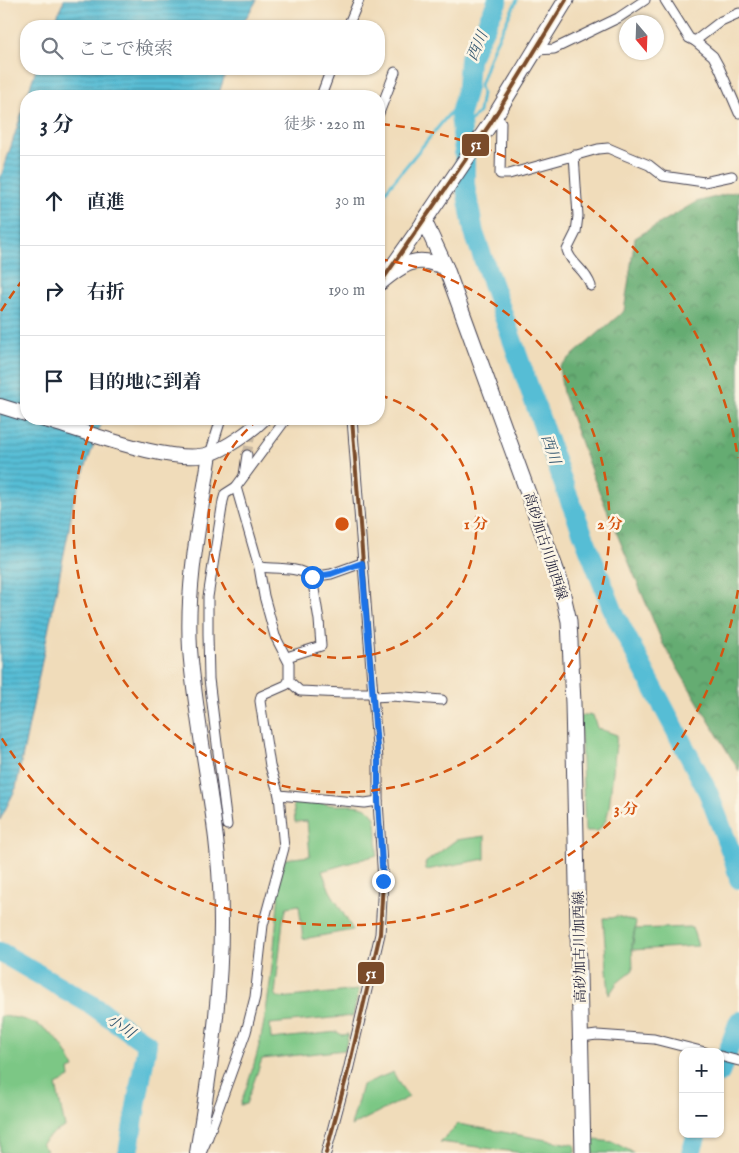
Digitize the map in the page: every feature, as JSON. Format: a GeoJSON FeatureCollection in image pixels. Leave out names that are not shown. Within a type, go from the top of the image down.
{"type":"FeatureCollection","features":[{"type":"Feature","properties":{"kind":"main road"},"geometry":{"type":"LineString","coordinates":[[424,221],[492,122],[566,0]]}},
{"type":"Feature","properties":{"kind":"main road","name":"高砂加古川加西線"},"geometry":{"type":"LineString","coordinates":[[424,221],[446,268],[559,578],[569,622],[582,1037],[583,1153]]}},
{"type":"Feature","properties":{"kind":"main road"},"geometry":{"type":"LineString","coordinates":[[385,279],[396,270],[415,261],[436,263],[446,268]]}},
{"type":"Feature","properties":{"kind":"street"},"geometry":{"type":"LineString","coordinates":[[351,20],[359,0]]}},
{"type":"Feature","properties":{"kind":"street"},"geometry":{"type":"LineString","coordinates":[[537,50],[554,49],[618,18],[645,0]]}},
{"type":"Feature","properties":{"kind":"street"},"geometry":{"type":"LineString","coordinates":[[665,0],[689,38],[706,49],[716,62],[739,114]]}},
{"type":"Feature","properties":{"kind":"street"},"geometry":{"type":"LineString","coordinates":[[695,41],[721,21],[739,13]]}},
{"type":"Feature","properties":{"kind":"street"},"geometry":{"type":"LineString","coordinates":[[385,98],[395,72]]}},
{"type":"Feature","properties":{"kind":"street"},"geometry":{"type":"LineString","coordinates":[[323,90],[329,75]]}},
{"type":"Feature","properties":{"kind":"street"},"geometry":{"type":"LineString","coordinates":[[492,122],[501,122],[500,174],[510,174],[574,155],[608,148],[649,166],[663,176],[704,182],[732,176]]}},
{"type":"Feature","properties":{"kind":"street"},"geometry":{"type":"LineString","coordinates":[[574,155],[578,216],[576,232],[567,252],[571,260],[588,276],[591,286]]}},
{"type":"Feature","properties":{"kind":"street"},"geometry":{"type":"LineString","coordinates":[[385,276],[424,221]]}},
{"type":"Feature","properties":{"kind":"street"},"geometry":{"type":"LineString","coordinates":[[0,406],[20,412]]}},
{"type":"Feature","properties":{"kind":"street"},"geometry":{"type":"LineString","coordinates":[[62,425],[147,450],[181,456],[205,455],[238,438],[256,425]]}},
{"type":"Feature","properties":{"kind":"street"},"geometry":{"type":"LineString","coordinates":[[199,1153],[214,1041],[220,934],[220,887],[217,845],[198,719],[189,610],[205,455],[218,425]]}},
{"type":"Feature","properties":{"kind":"street"},"geometry":{"type":"LineString","coordinates":[[227,825],[209,679],[208,597],[223,501],[226,494],[243,478],[282,425]]}},
{"type":"Feature","properties":{"kind":"street"},"geometry":{"type":"LineString","coordinates":[[326,1153],[347,1075],[380,934],[383,881],[378,801],[378,760],[352,425]]}},
{"type":"Feature","properties":{"kind":"street"},"geometry":{"type":"LineString","coordinates":[[243,478],[246,455]]}},
{"type":"Feature","properties":{"kind":"street"},"geometry":{"type":"LineString","coordinates":[[236,486],[275,636],[287,658],[289,681],[300,691],[442,700]]}},
{"type":"Feature","properties":{"kind":"street"},"geometry":{"type":"LineString","coordinates":[[312,577],[331,574],[362,563]]}},
{"type":"Feature","properties":{"kind":"street"},"geometry":{"type":"LineString","coordinates":[[258,567],[294,570],[307,573],[312,577],[321,646],[287,658]]}},
{"type":"Feature","properties":{"kind":"street"},"geometry":{"type":"LineString","coordinates":[[199,1153],[208,1137],[246,1032],[255,997],[263,926],[284,848],[279,795],[270,766],[260,701],[261,696],[289,681]]}},
{"type":"Feature","properties":{"kind":"street"},"geometry":{"type":"LineString","coordinates":[[279,795],[365,802],[378,801]]}},
{"type":"Feature","properties":{"kind":"street"},"geometry":{"type":"LineString","coordinates":[[582,1037],[654,1039],[689,1048]]}},
{"type":"Feature","properties":{"kind":"street"},"geometry":{"type":"LineString","coordinates":[[724,1057],[739,1061]]}},
{"type":"Feature","properties":{"kind":"green space"},"geometry":{"type":"Polygon","coordinates":[[[739,191],[739,771],[663,644],[594,479],[563,394],[559,367],[624,311],[635,238],[696,202],[739,191]]]}},
{"type":"Feature","properties":{"kind":"green space"},"geometry":{"type":"Polygon","coordinates":[[[593,715],[597,728],[617,735],[606,820],[598,831],[585,831],[580,716],[593,715]]]}},
{"type":"Feature","properties":{"kind":"green space"},"geometry":{"type":"Polygon","coordinates":[[[293,801],[352,805],[370,811],[374,816],[376,824],[377,855],[322,871],[330,891],[353,930],[303,939],[299,905],[287,907],[283,920],[275,995],[280,998],[359,990],[353,1016],[270,1024],[271,1039],[337,1032],[342,1035],[348,1034],[345,1050],[262,1059],[246,1104],[240,1105],[254,1064],[265,1017],[272,970],[281,873],[285,859],[310,856],[307,821],[295,822],[293,801]]]}},
{"type":"Feature","properties":{"kind":"green space"},"geometry":{"type":"Polygon","coordinates":[[[485,836],[485,859],[426,870],[425,863],[456,840],[485,836]]]}},
{"type":"Feature","properties":{"kind":"green space"},"geometry":{"type":"Polygon","coordinates":[[[617,916],[636,922],[632,943],[633,970],[617,983],[609,995],[603,918],[617,916]]]}},
{"type":"Feature","properties":{"kind":"green space"},"geometry":{"type":"Polygon","coordinates":[[[692,927],[698,946],[632,950],[635,929],[692,927]]]}},
{"type":"Feature","properties":{"kind":"green space"},"geometry":{"type":"Polygon","coordinates":[[[0,1016],[25,1020],[46,1030],[62,1045],[74,1068],[69,1070],[70,1078],[56,1085],[65,1127],[53,1133],[41,1144],[47,1150],[44,1153],[0,1153],[0,1016]]]}},
{"type":"Feature","properties":{"kind":"green space"},"geometry":{"type":"Polygon","coordinates":[[[393,1072],[409,1097],[351,1126],[362,1085],[393,1072]]]}},
{"type":"Feature","properties":{"kind":"green space"},"geometry":{"type":"Polygon","coordinates":[[[458,1124],[575,1145],[575,1153],[523,1153],[440,1142],[458,1124]]]}},
{"type":"Feature","properties":{"kind":"green space"},"geometry":{"type":"Polygon","coordinates":[[[589,1141],[613,1142],[634,1153],[590,1153],[589,1141]]]}},
{"type":"Feature","properties":{"kind":"water"},"geometry":{"type":"Polygon","coordinates":[[[64,0],[257,0],[245,20],[56,20],[64,0]]]}},
{"type":"Feature","properties":{"kind":"water"},"geometry":{"type":"Polygon","coordinates":[[[34,75],[225,75],[220,90],[29,90],[34,75]]]}},
{"type":"Feature","properties":{"kind":"water"},"geometry":{"type":"Polygon","coordinates":[[[20,118],[20,425],[101,425],[73,502],[16,788],[0,820],[0,180],[20,118]]]}},
{"type":"Feature","properties":{"kind":"waterway","name":"西川"},"geometry":{"type":"LineString","coordinates":[[498,0],[469,60],[467,87],[460,114],[465,161],[465,184],[474,233],[565,488],[614,613],[708,792],[734,860],[739,879]]}},
{"type":"Feature","properties":{"kind":"waterway"},"geometry":{"type":"LineString","coordinates":[[462,131],[479,112],[482,93],[480,85],[493,48],[517,0]]}},
{"type":"Feature","properties":{"kind":"waterway"},"geometry":{"type":"LineString","coordinates":[[385,192],[464,96]]}},
{"type":"Feature","properties":{"kind":"waterway","name":"小川"},"geometry":{"type":"LineString","coordinates":[[0,952],[92,1005],[147,1044],[128,1153]]}},
{"type":"Feature","properties":{"kind":"waterway","name":"西川"},"geometry":{"type":"LineString","coordinates":[[724,1062],[739,1021]]}},
{"type":"Feature","properties":{"kind":"waterway","name":"西川"},"geometry":{"type":"LineString","coordinates":[[691,1153],[696,1138]]}},
{"type":"Feature","properties":{"kind":"tunnel"},"geometry":{"type":"LineString","coordinates":[[247,455],[252,429]]}},
{"type":"Feature","properties":{"kind":"transit line","name":"51"},"geometry":{"type":"LineString","coordinates":[[385,276],[490,124],[566,0]]}},
{"type":"Feature","properties":{"kind":"transit line","name":"51"},"geometry":{"type":"LineString","coordinates":[[326,1153],[347,1075],[380,934],[383,881],[378,801],[378,760],[352,425]]}},
{"type":"Feature","properties":{"kind":"route"},"geometry":{"type":"LineString","coordinates":[[312,577],[331,574],[362,563],[378,760],[378,801],[383,881]]}}]}
